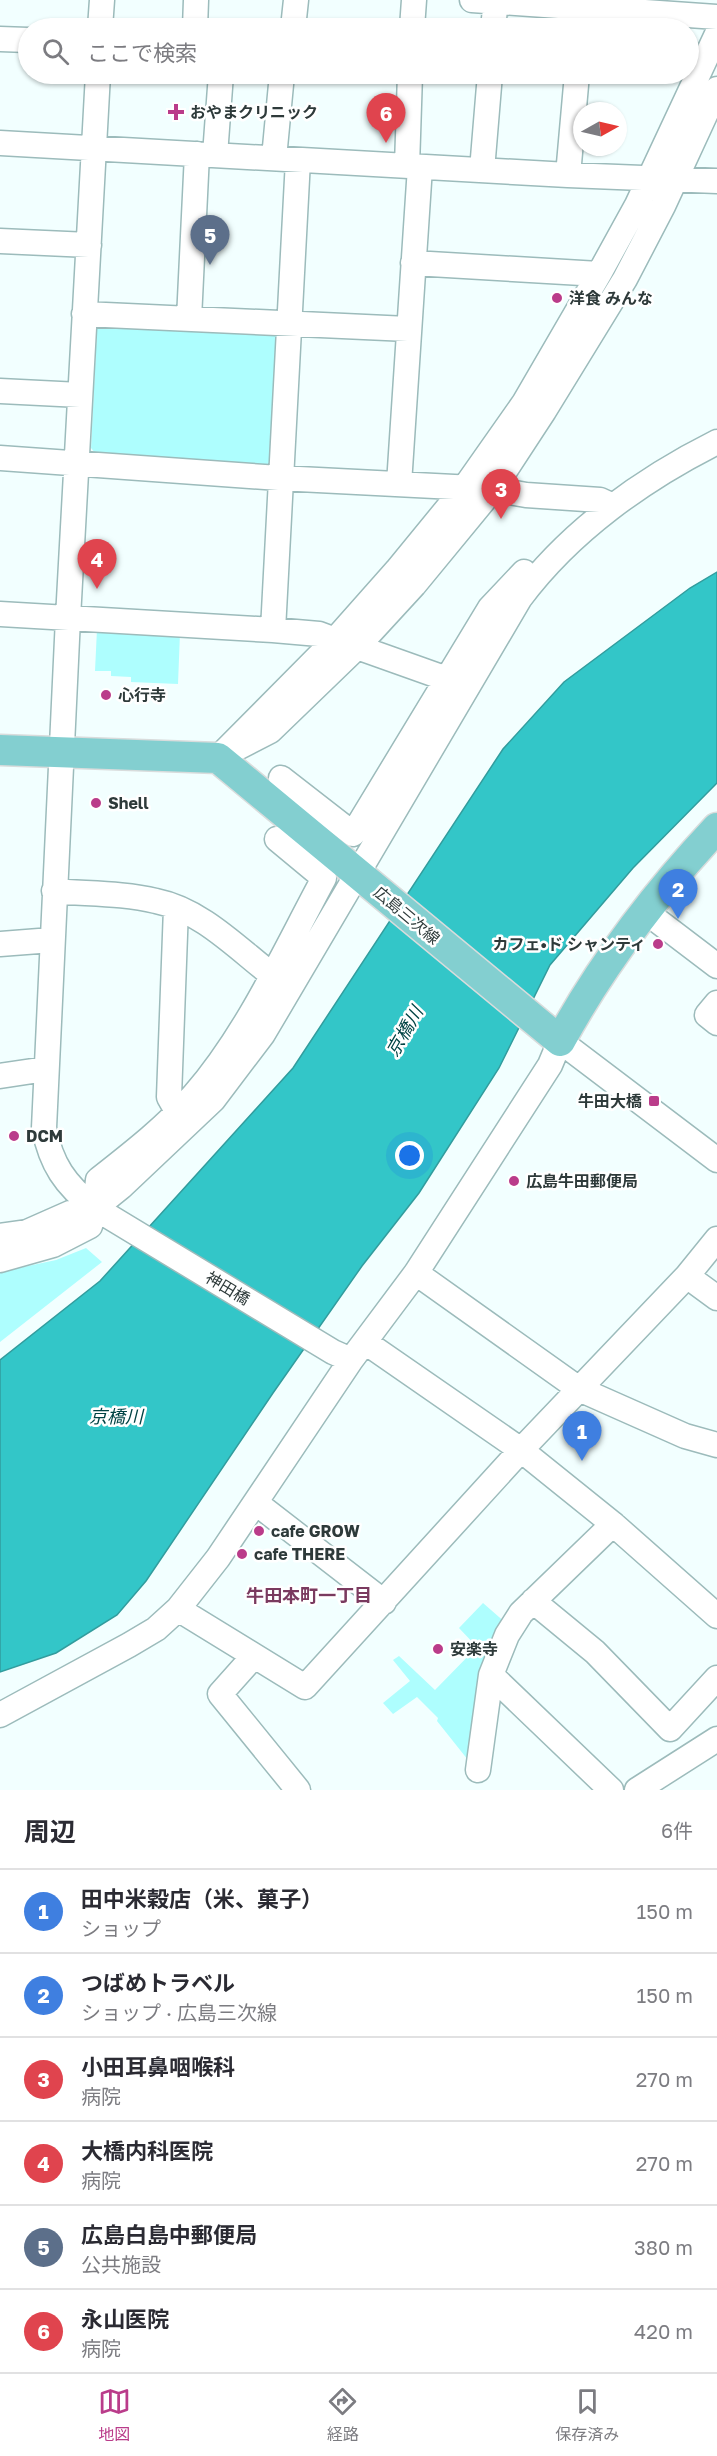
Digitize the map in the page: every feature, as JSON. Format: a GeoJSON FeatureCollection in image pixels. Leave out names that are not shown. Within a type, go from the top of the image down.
{"type":"FeatureCollection","features":[{"type":"Feature","properties":{"kind":"main road"},"geometry":{"type":"LineString","coordinates":[[0,750],[218,758]]}},
{"type":"Feature","properties":{"kind":"main road","name":"広島三次線"},"geometry":{"type":"LineString","coordinates":[[218,758],[552,1035]]}},
{"type":"Feature","properties":{"kind":"main road"},"geometry":{"type":"LineString","coordinates":[[552,1035],[580,1006],[646,912],[687,861],[717,830]]}},
{"type":"Feature","properties":{"kind":"street"},"geometry":{"type":"LineString","coordinates":[[101,18],[102,0]]}},
{"type":"Feature","properties":{"kind":"street"},"geometry":{"type":"LineString","coordinates":[[195,18],[196,0]]}},
{"type":"Feature","properties":{"kind":"street"},"geometry":{"type":"LineString","coordinates":[[294,18],[296,0]]}},
{"type":"Feature","properties":{"kind":"street"},"geometry":{"type":"LineString","coordinates":[[413,18],[414,0]]}},
{"type":"Feature","properties":{"kind":"street"},"geometry":{"type":"LineString","coordinates":[[491,18],[488,1],[581,18],[706,14],[717,16]]}},
{"type":"Feature","properties":{"kind":"street"},"geometry":{"type":"LineString","coordinates":[[699,72],[717,34]]}},
{"type":"Feature","properties":{"kind":"street"},"geometry":{"type":"LineString","coordinates":[[0,39],[18,40]]}},
{"type":"Feature","properties":{"kind":"street","name":"神田橋"},"geometry":{"type":"LineString","coordinates":[[97,84],[54,891],[44,1128],[47,1145],[68,1184],[95,1208],[328,1349],[358,1351],[521,1450],[614,1524],[717,1616]]}},
{"type":"Feature","properties":{"kind":"street"},"geometry":{"type":"LineString","coordinates":[[189,319],[206,155],[219,84]]}},
{"type":"Feature","properties":{"kind":"street"},"geometry":{"type":"LineString","coordinates":[[273,630],[279,478],[289,323],[282,84]]}},
{"type":"Feature","properties":{"kind":"street"},"geometry":{"type":"LineString","coordinates":[[399,484],[413,264],[410,84]]}},
{"type":"Feature","properties":{"kind":"street"},"geometry":{"type":"LineString","coordinates":[[482,170],[489,84]]}},
{"type":"Feature","properties":{"kind":"street"},"geometry":{"type":"LineString","coordinates":[[568,175],[576,84]]}},
{"type":"Feature","properties":{"kind":"street"},"geometry":{"type":"LineString","coordinates":[[346,644],[397,570],[465,487],[524,403],[599,274],[649,178],[693,84]]}},
{"type":"Feature","properties":{"kind":"street"},"geometry":{"type":"LineString","coordinates":[[218,758],[414,585],[493,489],[625,279],[717,89]]}},
{"type":"Feature","properties":{"kind":"street"},"geometry":{"type":"LineString","coordinates":[[0,143],[568,175],[717,181]]}},
{"type":"Feature","properties":{"kind":"street"},"geometry":{"type":"LineString","coordinates":[[0,241],[89,245]]}},
{"type":"Feature","properties":{"kind":"street"},"geometry":{"type":"LineString","coordinates":[[413,264],[599,274]]}},
{"type":"Feature","properties":{"kind":"street"},"geometry":{"type":"LineString","coordinates":[[84,314],[408,329]]}},
{"type":"Feature","properties":{"kind":"street"},"geometry":{"type":"LineString","coordinates":[[0,391],[80,395]]}},
{"type":"Feature","properties":{"kind":"street"},"geometry":{"type":"LineString","coordinates":[[0,1236],[27,1232],[70,1213],[95,1208],[121,1187],[213,1100],[263,1034],[368,882],[520,598],[533,581],[607,503],[660,460],[717,428]]}},
{"type":"Feature","properties":{"kind":"street"},"geometry":{"type":"LineString","coordinates":[[281,778],[353,834],[490,608],[562,533],[607,503],[717,442]]}},
{"type":"Feature","properties":{"kind":"street"},"geometry":{"type":"LineString","coordinates":[[0,458],[279,478],[493,489],[526,495],[607,503]]}},
{"type":"Feature","properties":{"kind":"street"},"geometry":{"type":"LineString","coordinates":[[0,614],[319,634],[447,680]]}},
{"type":"Feature","properties":{"kind":"street"},"geometry":{"type":"LineString","coordinates":[[0,1260],[52,1245],[87,1229],[95,1208],[98,1180],[140,1148],[194,1095],[230,1047],[324,878],[277,839]]}},
{"type":"Feature","properties":{"kind":"street"},"geometry":{"type":"LineString","coordinates":[[54,891],[158,901],[203,921],[272,975]]}},
{"type":"Feature","properties":{"kind":"street"},"geometry":{"type":"LineString","coordinates":[[176,908],[169,1097],[177,1112]]}},
{"type":"Feature","properties":{"kind":"street"},"geometry":{"type":"LineString","coordinates":[[646,912],[717,966]]}},
{"type":"Feature","properties":{"kind":"street"},"geometry":{"type":"LineString","coordinates":[[0,944],[52,940]]}},
{"type":"Feature","properties":{"kind":"street"},"geometry":{"type":"LineString","coordinates":[[717,1003],[707,1015],[717,1023]]}},
{"type":"Feature","properties":{"kind":"street"},"geometry":{"type":"LineString","coordinates":[[552,1035],[717,1160]]}},
{"type":"Feature","properties":{"kind":"street"},"geometry":{"type":"LineString","coordinates":[[0,1715],[156,1629],[178,1609],[218,1558],[358,1351],[416,1273],[550,1065],[552,1035]]}},
{"type":"Feature","properties":{"kind":"street"},"geometry":{"type":"LineString","coordinates":[[0,1076],[46,1069]]}},
{"type":"Feature","properties":{"kind":"street"},"geometry":{"type":"LineString","coordinates":[[178,1609],[305,1687],[521,1450],[687,1276],[717,1239]]}},
{"type":"Feature","properties":{"kind":"street"},"geometry":{"type":"LineString","coordinates":[[416,1273],[579,1389],[685,1436],[717,1445]]}},
{"type":"Feature","properties":{"kind":"street"},"geometry":{"type":"LineString","coordinates":[[687,1276],[717,1298]]}},
{"type":"Feature","properties":{"kind":"street"},"geometry":{"type":"LineString","coordinates":[[256,1503],[384,1602]]}},
{"type":"Feature","properties":{"kind":"street"},"geometry":{"type":"LineString","coordinates":[[478,1770],[491,1675],[507,1635],[521,1613],[614,1524]]}},
{"type":"Feature","properties":{"kind":"street"},"geometry":{"type":"LineString","coordinates":[[533,1601],[595,1652],[670,1729],[717,1678]]}},
{"type":"Feature","properties":{"kind":"street"},"geometry":{"type":"LineString","coordinates":[[253,1656],[220,1694],[293,1788]]}},
{"type":"Feature","properties":{"kind":"street"},"geometry":{"type":"LineString","coordinates":[[491,1675],[611,1790]]}},
{"type":"Feature","properties":{"kind":"street"},"geometry":{"type":"LineString","coordinates":[[637,1790],[717,1739]]}},
{"type":"Feature","properties":{"kind":"shaded area"},"geometry":{"type":"Polygon","coordinates":[[[103,324],[276,333],[281,339],[275,462],[263,472],[100,459],[91,448],[97,328],[103,324]]]}},
{"type":"Feature","properties":{"kind":"shaded area"},"geometry":{"type":"Polygon","coordinates":[[[97,629],[180,633],[178,684],[131,682],[131,677],[111,676],[111,671],[95,671],[97,629]]]}},
{"type":"Feature","properties":{"kind":"shaded area"},"geometry":{"type":"Polygon","coordinates":[[[86,1248],[102,1262],[0,1342],[0,1272],[56,1260],[86,1248]]]}},
{"type":"Feature","properties":{"kind":"shaded area"},"geometry":{"type":"Polygon","coordinates":[[[483,1603],[507,1624],[472,1765],[437,1721],[438,1718],[417,1697],[393,1714],[383,1703],[410,1681],[393,1660],[399,1656],[435,1690],[477,1647],[459,1628],[483,1603]]]}},
{"type":"Feature","properties":{"kind":"water","name":"京橋川"},"geometry":{"type":"Polygon","coordinates":[[[717,572],[717,783],[633,868],[550,965],[499,1068],[419,1193],[362,1266],[146,1581],[117,1615],[56,1653],[0,1672],[0,1360],[100,1281],[293,1068],[503,749],[564,682],[690,588],[717,572]]]}},
{"type":"Feature","properties":{"kind":"place","name":"おやまクリニック"},"geometry":{"type":"Point","coordinates":[176,112]}},
{"type":"Feature","properties":{"kind":"place","name":"永山医院"},"geometry":{"type":"Point","coordinates":[386,143]}},
{"type":"Feature","properties":{"kind":"place","name":"広島白島中郵便局"},"geometry":{"type":"Point","coordinates":[210,265]}},
{"type":"Feature","properties":{"kind":"place","name":"洋食 みんな"},"geometry":{"type":"Point","coordinates":[557,298]}},
{"type":"Feature","properties":{"kind":"place","name":"小田耳鼻咽喉科"},"geometry":{"type":"Point","coordinates":[501,519]}},
{"type":"Feature","properties":{"kind":"place","name":"大橋内科医院"},"geometry":{"type":"Point","coordinates":[97,589]}},
{"type":"Feature","properties":{"kind":"place","name":"心行寺"},"geometry":{"type":"Point","coordinates":[106,695]}},
{"type":"Feature","properties":{"kind":"place","name":"Shell"},"geometry":{"type":"Point","coordinates":[96,803]}},
{"type":"Feature","properties":{"kind":"place","name":"つばめトラベル"},"geometry":{"type":"Point","coordinates":[678,919]}},
{"type":"Feature","properties":{"kind":"place","name":"カフェ•ド シャンティ"},"geometry":{"type":"Point","coordinates":[658,944]}},
{"type":"Feature","properties":{"kind":"place","name":"牛田大橋"},"geometry":{"type":"Point","coordinates":[654,1101]}},
{"type":"Feature","properties":{"kind":"place","name":"DCM"},"geometry":{"type":"Point","coordinates":[14,1136]}},
{"type":"Feature","properties":{"kind":"place","name":"広島牛田郵便局"},"geometry":{"type":"Point","coordinates":[514,1181]}},
{"type":"Feature","properties":{"kind":"place","name":"田中米穀店（米、菓子）"},"geometry":{"type":"Point","coordinates":[582,1461]}},
{"type":"Feature","properties":{"kind":"place","name":"cafe GROW"},"geometry":{"type":"Point","coordinates":[259,1531]}},
{"type":"Feature","properties":{"kind":"place","name":"cafe THERE"},"geometry":{"type":"Point","coordinates":[242,1554]}},
{"type":"Feature","properties":{"kind":"place","name":"安楽寺"},"geometry":{"type":"Point","coordinates":[438,1649]}},
{"type":"Feature","properties":{"kind":"district","name":"牛田本町一丁目"},"geometry":{"type":"Point","coordinates":[309,1595]}}]}
